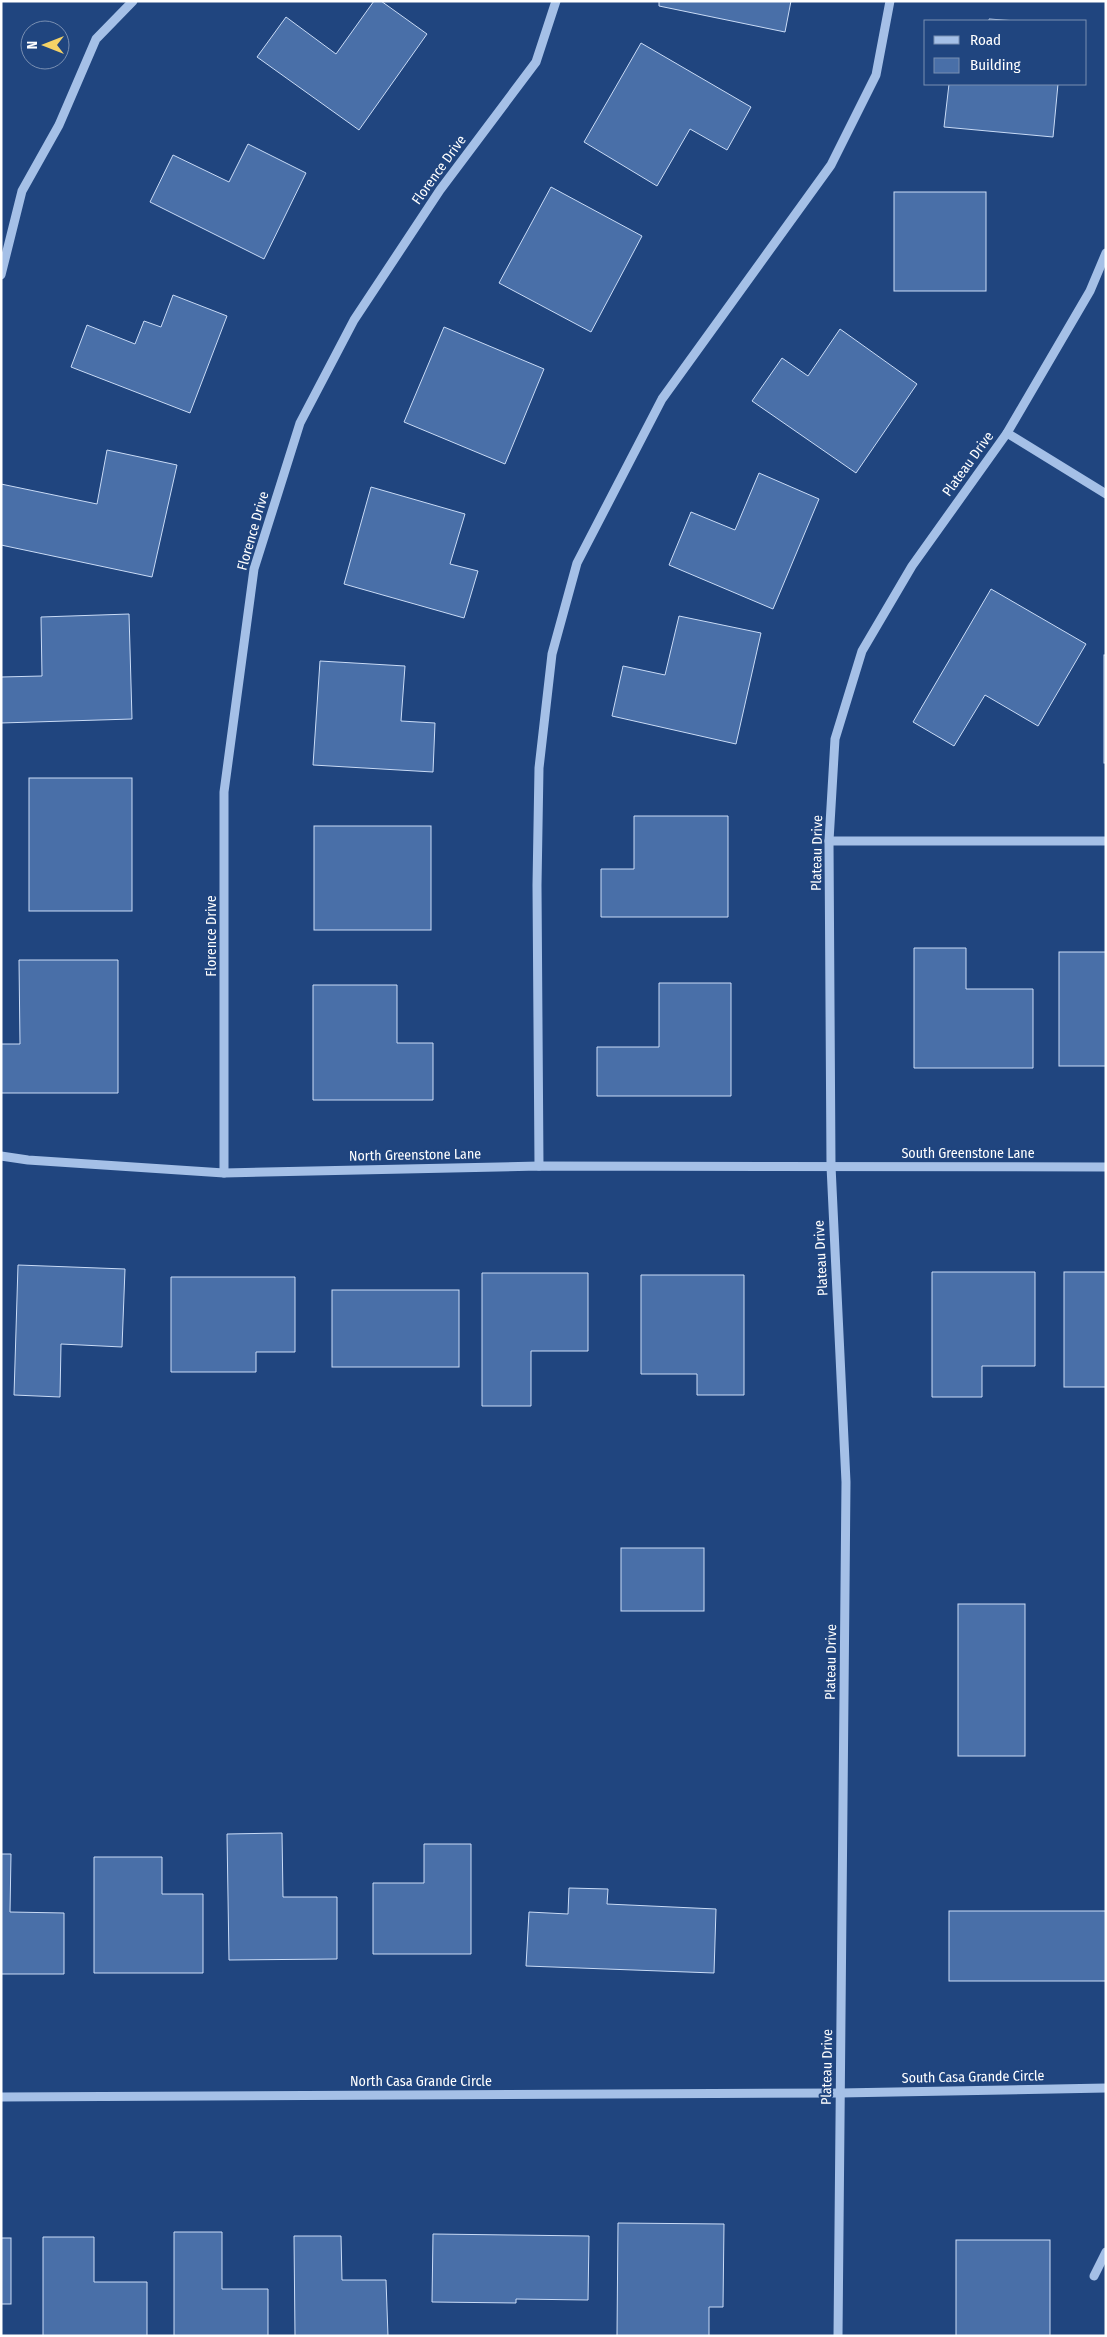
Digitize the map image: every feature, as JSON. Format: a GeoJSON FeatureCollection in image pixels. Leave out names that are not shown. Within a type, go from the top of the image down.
{"type":"FeatureCollection","features":[{"type":"Feature","properties":{"kind":"street"},"geometry":{"type":"LineString","coordinates":[[1,275],[22,191],[59,125],[96,39],[133,1]]}},
{"type":"Feature","properties":{"kind":"street","name":"Florence Drive"},"geometry":{"type":"LineString","coordinates":[[224,1173],[224,792],[254,569],[300,423],[354,320],[440,190],[536,62],[556,1]]}},
{"type":"Feature","properties":{"kind":"street"},"geometry":{"type":"LineString","coordinates":[[539,1166],[537,885],[540,768],[552,654],[577,563],[662,398],[831,165],[876,75],[890,1]]}},
{"type":"Feature","properties":{"kind":"street","name":"Plateau Drive"},"geometry":{"type":"LineString","coordinates":[[838,2336],[846,1482],[831,1166],[829,841],[836,739],[862,651],[912,566],[1007,433],[1090,292],[1106,254]]}},
{"type":"Feature","properties":{"kind":"street"},"geometry":{"type":"LineString","coordinates":[[1007,433],[1106,494]]}},
{"type":"Feature","properties":{"kind":"street"},"geometry":{"type":"LineString","coordinates":[[829,841],[1106,841]]}},
{"type":"Feature","properties":{"kind":"street","name":"North Greenstone Lane"},"geometry":{"type":"LineString","coordinates":[[1,1156],[28,1160],[224,1173],[539,1166],[831,1166]]}},
{"type":"Feature","properties":{"kind":"street","name":"South Greenstone Lane"},"geometry":{"type":"LineString","coordinates":[[831,1166],[1106,1167]]}},
{"type":"Feature","properties":{"kind":"street","name":"South Casa Grande Circle"},"geometry":{"type":"LineString","coordinates":[[840,2093],[1106,2088]]}},
{"type":"Feature","properties":{"kind":"street","name":"North Casa Grande Circle"},"geometry":{"type":"LineString","coordinates":[[1,2097],[840,2093]]}},
{"type":"Feature","properties":{"kind":"street"},"geometry":{"type":"LineString","coordinates":[[1094,2276],[1106,2252]]}},
{"type":"Feature","properties":{"kind":"building"},"geometry":{"type":"Polygon","coordinates":[[[374,1],[381,1],[427,34],[359,130],[257,57],[286,17],[336,54],[374,1]]]}},
{"type":"Feature","properties":{"kind":"building"},"geometry":{"type":"Polygon","coordinates":[[[659,1],[791,1],[785,32],[659,6],[659,1]]]}},
{"type":"Feature","properties":{"kind":"building"},"geometry":{"type":"Polygon","coordinates":[[[641,43],[751,107],[727,150],[690,129],[657,186],[584,142],[641,43]]]}},
{"type":"Feature","properties":{"kind":"building"},"geometry":{"type":"Polygon","coordinates":[[[949,85],[1058,85],[1053,137],[944,127],[949,85]]]}},
{"type":"Feature","properties":{"kind":"building"},"geometry":{"type":"Polygon","coordinates":[[[248,144],[306,173],[264,259],[150,202],[173,155],[229,182],[248,144]]]}},
{"type":"Feature","properties":{"kind":"building"},"geometry":{"type":"Polygon","coordinates":[[[551,187],[642,236],[591,332],[499,283],[551,187]]]}},
{"type":"Feature","properties":{"kind":"building"},"geometry":{"type":"Polygon","coordinates":[[[894,192],[986,192],[986,291],[894,291],[894,192]]]}},
{"type":"Feature","properties":{"kind":"building"},"geometry":{"type":"Polygon","coordinates":[[[173,295],[227,316],[190,413],[71,367],[87,325],[135,344],[144,321],[161,327],[173,295]]]}},
{"type":"Feature","properties":{"kind":"building"},"geometry":{"type":"Polygon","coordinates":[[[444,327],[544,369],[505,464],[404,422],[444,327]]]}},
{"type":"Feature","properties":{"kind":"building"},"geometry":{"type":"Polygon","coordinates":[[[840,329],[917,384],[856,473],[752,401],[782,358],[808,376],[840,329]]]}},
{"type":"Feature","properties":{"kind":"building"},"geometry":{"type":"Polygon","coordinates":[[[107,450],[177,465],[152,577],[1,545],[1,484],[97,504],[107,450]]]}},
{"type":"Feature","properties":{"kind":"building"},"geometry":{"type":"Polygon","coordinates":[[[759,473],[819,499],[773,609],[669,565],[691,512],[735,530],[759,473]]]}},
{"type":"Feature","properties":{"kind":"building"},"geometry":{"type":"Polygon","coordinates":[[[371,487],[465,514],[450,564],[478,571],[464,618],[344,584],[371,487]]]}},
{"type":"Feature","properties":{"kind":"building"},"geometry":{"type":"Polygon","coordinates":[[[991,589],[1086,644],[1038,726],[985,695],[954,746],[913,722],[991,589]]]}},
{"type":"Feature","properties":{"kind":"building"},"geometry":{"type":"Polygon","coordinates":[[[129,614],[132,719],[1,723],[1,677],[42,676],[41,617],[129,614]]]}},
{"type":"Feature","properties":{"kind":"building"},"geometry":{"type":"Polygon","coordinates":[[[679,616],[761,633],[736,744],[612,716],[623,666],[665,675],[679,616]]]}},
{"type":"Feature","properties":{"kind":"building"},"geometry":{"type":"Polygon","coordinates":[[[1104,655],[1106,655],[1106,763],[1104,763],[1104,655]]]}},
{"type":"Feature","properties":{"kind":"building"},"geometry":{"type":"Polygon","coordinates":[[[320,661],[405,666],[401,721],[435,723],[433,772],[313,765],[320,661]]]}},
{"type":"Feature","properties":{"kind":"building"},"geometry":{"type":"Polygon","coordinates":[[[29,778],[132,778],[132,911],[29,911],[29,778]]]}},
{"type":"Feature","properties":{"kind":"building"},"geometry":{"type":"Polygon","coordinates":[[[634,816],[728,816],[728,917],[601,917],[601,869],[634,869],[634,816]]]}},
{"type":"Feature","properties":{"kind":"building"},"geometry":{"type":"Polygon","coordinates":[[[314,826],[431,826],[431,930],[314,930],[314,826]]]}},
{"type":"Feature","properties":{"kind":"building"},"geometry":{"type":"Polygon","coordinates":[[[914,948],[966,948],[966,989],[1033,989],[1033,1068],[914,1068],[914,948]]]}},
{"type":"Feature","properties":{"kind":"building"},"geometry":{"type":"Polygon","coordinates":[[[1059,952],[1106,952],[1106,1066],[1059,1066],[1059,952]]]}},
{"type":"Feature","properties":{"kind":"building"},"geometry":{"type":"Polygon","coordinates":[[[19,960],[118,960],[118,1093],[1,1093],[1,1044],[20,1044],[19,960]]]}},
{"type":"Feature","properties":{"kind":"building"},"geometry":{"type":"Polygon","coordinates":[[[659,983],[731,983],[731,1096],[597,1096],[597,1047],[659,1047],[659,983]]]}},
{"type":"Feature","properties":{"kind":"building"},"geometry":{"type":"Polygon","coordinates":[[[313,985],[397,985],[397,1043],[433,1043],[433,1100],[313,1100],[313,985]]]}},
{"type":"Feature","properties":{"kind":"building"},"geometry":{"type":"Polygon","coordinates":[[[18,1265],[125,1269],[122,1347],[61,1344],[60,1397],[14,1395],[18,1265]]]}},
{"type":"Feature","properties":{"kind":"building"},"geometry":{"type":"Polygon","coordinates":[[[932,1272],[1035,1272],[1035,1366],[982,1366],[982,1397],[932,1397],[932,1272]]]}},
{"type":"Feature","properties":{"kind":"building"},"geometry":{"type":"Polygon","coordinates":[[[1064,1272],[1106,1272],[1106,1387],[1064,1387],[1064,1272]]]}},
{"type":"Feature","properties":{"kind":"building"},"geometry":{"type":"Polygon","coordinates":[[[482,1273],[588,1273],[588,1351],[531,1351],[531,1406],[482,1406],[482,1273]]]}},
{"type":"Feature","properties":{"kind":"building"},"geometry":{"type":"Polygon","coordinates":[[[641,1275],[744,1275],[744,1395],[697,1395],[697,1374],[641,1374],[641,1275]]]}},
{"type":"Feature","properties":{"kind":"building"},"geometry":{"type":"Polygon","coordinates":[[[171,1277],[295,1277],[295,1352],[256,1352],[256,1372],[171,1372],[171,1277]]]}},
{"type":"Feature","properties":{"kind":"building"},"geometry":{"type":"Polygon","coordinates":[[[332,1290],[459,1290],[459,1367],[332,1367],[332,1290]]]}},
{"type":"Feature","properties":{"kind":"building"},"geometry":{"type":"Polygon","coordinates":[[[621,1548],[704,1548],[704,1611],[621,1611],[621,1548]]]}},
{"type":"Feature","properties":{"kind":"building"},"geometry":{"type":"Polygon","coordinates":[[[958,1604],[1025,1604],[1025,1756],[958,1756],[958,1604]]]}},
{"type":"Feature","properties":{"kind":"building"},"geometry":{"type":"Polygon","coordinates":[[[282,1833],[283,1897],[337,1897],[337,1959],[229,1960],[227,1834],[282,1833]]]}},
{"type":"Feature","properties":{"kind":"building"},"geometry":{"type":"Polygon","coordinates":[[[424,1844],[471,1844],[471,1954],[373,1954],[373,1883],[424,1883],[424,1844]]]}},
{"type":"Feature","properties":{"kind":"building"},"geometry":{"type":"Polygon","coordinates":[[[1,1854],[11,1854],[10,1912],[64,1913],[64,1974],[1,1974],[1,1854]]]}},
{"type":"Feature","properties":{"kind":"building"},"geometry":{"type":"Polygon","coordinates":[[[94,1857],[162,1857],[162,1894],[203,1894],[203,1973],[94,1973],[94,1857]]]}},
{"type":"Feature","properties":{"kind":"building"},"geometry":{"type":"Polygon","coordinates":[[[569,1888],[608,1889],[607,1904],[716,1909],[714,1973],[526,1966],[529,1912],[568,1914],[569,1888]]]}},
{"type":"Feature","properties":{"kind":"building"},"geometry":{"type":"Polygon","coordinates":[[[949,1911],[1106,1911],[1106,1981],[949,1981],[949,1911]]]}},
{"type":"Feature","properties":{"kind":"building"},"geometry":{"type":"Polygon","coordinates":[[[618,2223],[724,2224],[723,2307],[709,2307],[709,2336],[617,2336],[618,2223]]]}},
{"type":"Feature","properties":{"kind":"building"},"geometry":{"type":"Polygon","coordinates":[[[174,2232],[222,2232],[222,2289],[268,2289],[268,2336],[174,2336],[174,2232]]]}},
{"type":"Feature","properties":{"kind":"building"},"geometry":{"type":"Polygon","coordinates":[[[433,2234],[589,2236],[588,2300],[516,2299],[516,2303],[432,2302],[433,2234]]]}},
{"type":"Feature","properties":{"kind":"building"},"geometry":{"type":"Polygon","coordinates":[[[294,2236],[341,2236],[342,2280],[386,2280],[388,2336],[295,2336],[294,2236]]]}},
{"type":"Feature","properties":{"kind":"building"},"geometry":{"type":"Polygon","coordinates":[[[43,2237],[94,2237],[94,2282],[147,2282],[147,2336],[43,2336],[43,2237]]]}},
{"type":"Feature","properties":{"kind":"building"},"geometry":{"type":"Polygon","coordinates":[[[1,2238],[11,2238],[11,2304],[1,2304],[1,2238]]]}},
{"type":"Feature","properties":{"kind":"building"},"geometry":{"type":"Polygon","coordinates":[[[956,2240],[1050,2240],[1050,2336],[956,2336],[956,2240]]]}}]}
